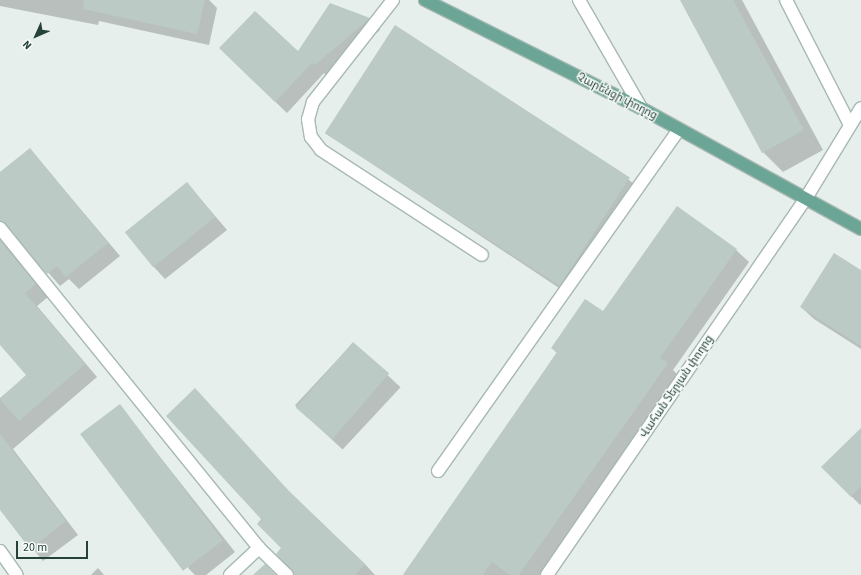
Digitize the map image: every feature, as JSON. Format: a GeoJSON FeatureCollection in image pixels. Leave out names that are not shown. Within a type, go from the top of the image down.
{"type":"FeatureCollection","features":[{"type":"Feature","properties":{"kind":"main road","name":"Չարենցի փողոց"},"geometry":{"type":"LineString","coordinates":[[425,0],[640,108],[861,229]]}},
{"type":"Feature","properties":{"kind":"street"},"geometry":{"type":"LineString","coordinates":[[393,0],[313,102],[308,119],[311,137],[321,150],[482,255]]}},
{"type":"Feature","properties":{"kind":"street"},"geometry":{"type":"LineString","coordinates":[[579,0],[640,108]]}},
{"type":"Feature","properties":{"kind":"street"},"geometry":{"type":"LineString","coordinates":[[786,0],[850,125]]}},
{"type":"Feature","properties":{"kind":"street"},"geometry":{"type":"LineString","coordinates":[[806,198],[861,108]]}},
{"type":"Feature","properties":{"kind":"street"},"geometry":{"type":"LineString","coordinates":[[438,471],[679,129]]}},
{"type":"Feature","properties":{"kind":"street","name":"Վահան Տերյան փողոց"},"geometry":{"type":"LineString","coordinates":[[548,575],[806,198]]}},
{"type":"Feature","properties":{"kind":"street"},"geometry":{"type":"LineString","coordinates":[[0,228],[259,548],[287,575]]}},
{"type":"Feature","properties":{"kind":"street"},"geometry":{"type":"LineString","coordinates":[[230,575],[259,548]]}},
{"type":"Feature","properties":{"kind":"street"},"geometry":{"type":"LineString","coordinates":[[0,551],[17,575]]}},
{"type":"Feature","properties":{"kind":"building"},"geometry":{"type":"Polygon","coordinates":[[[84,0],[205,0],[197,34],[83,9],[84,0]]]}},
{"type":"Feature","properties":{"kind":"building"},"geometry":{"type":"Polygon","coordinates":[[[680,0],[733,0],[804,130],[762,153],[680,0]]]}},
{"type":"Feature","properties":{"kind":"building"},"geometry":{"type":"Polygon","coordinates":[[[330,3],[370,18],[315,65],[312,63],[275,102],[219,48],[255,11],[298,51],[330,3]]]}},
{"type":"Feature","properties":{"kind":"building"},"geometry":{"type":"Polygon","coordinates":[[[395,25],[630,177],[560,286],[325,133],[395,25]]]}},
{"type":"Feature","properties":{"kind":"building"},"geometry":{"type":"Polygon","coordinates":[[[30,148],[108,243],[66,277],[57,266],[47,274],[0,221],[0,172],[30,148]]]}},
{"type":"Feature","properties":{"kind":"building"},"geometry":{"type":"Polygon","coordinates":[[[187,182],[215,217],[153,267],[125,232],[187,182]]]}},
{"type":"Feature","properties":{"kind":"building"},"geometry":{"type":"Polygon","coordinates":[[[677,206],[737,249],[660,358],[668,363],[519,575],[510,575],[492,562],[483,575],[403,575],[557,352],[551,348],[585,299],[603,311],[677,206]]]}},
{"type":"Feature","properties":{"kind":"building"},"geometry":{"type":"Polygon","coordinates":[[[0,240],[36,284],[25,293],[85,364],[19,421],[0,399],[26,375],[0,345],[0,240]]]}},
{"type":"Feature","properties":{"kind":"building"},"geometry":{"type":"Polygon","coordinates":[[[834,253],[861,270],[861,346],[800,307],[834,253]]]}},
{"type":"Feature","properties":{"kind":"building"},"geometry":{"type":"Polygon","coordinates":[[[353,342],[389,373],[332,439],[296,408],[353,342]]]}},
{"type":"Feature","properties":{"kind":"building"},"geometry":{"type":"Polygon","coordinates":[[[195,388],[289,491],[365,564],[355,575],[294,575],[276,554],[281,548],[257,524],[261,519],[166,416],[195,388]]]}},
{"type":"Feature","properties":{"kind":"building"},"geometry":{"type":"Polygon","coordinates":[[[120,404],[223,541],[183,571],[80,434],[120,404]]]}},
{"type":"Feature","properties":{"kind":"building"},"geometry":{"type":"Polygon","coordinates":[[[861,428],[861,486],[851,497],[821,467],[861,428]]]}},
{"type":"Feature","properties":{"kind":"building"},"geometry":{"type":"Polygon","coordinates":[[[0,434],[66,521],[30,549],[0,510],[0,434]]]}},
{"type":"Feature","properties":{"kind":"building"},"geometry":{"type":"Polygon","coordinates":[[[265,564],[276,575],[253,575],[265,564]]]}}]}
